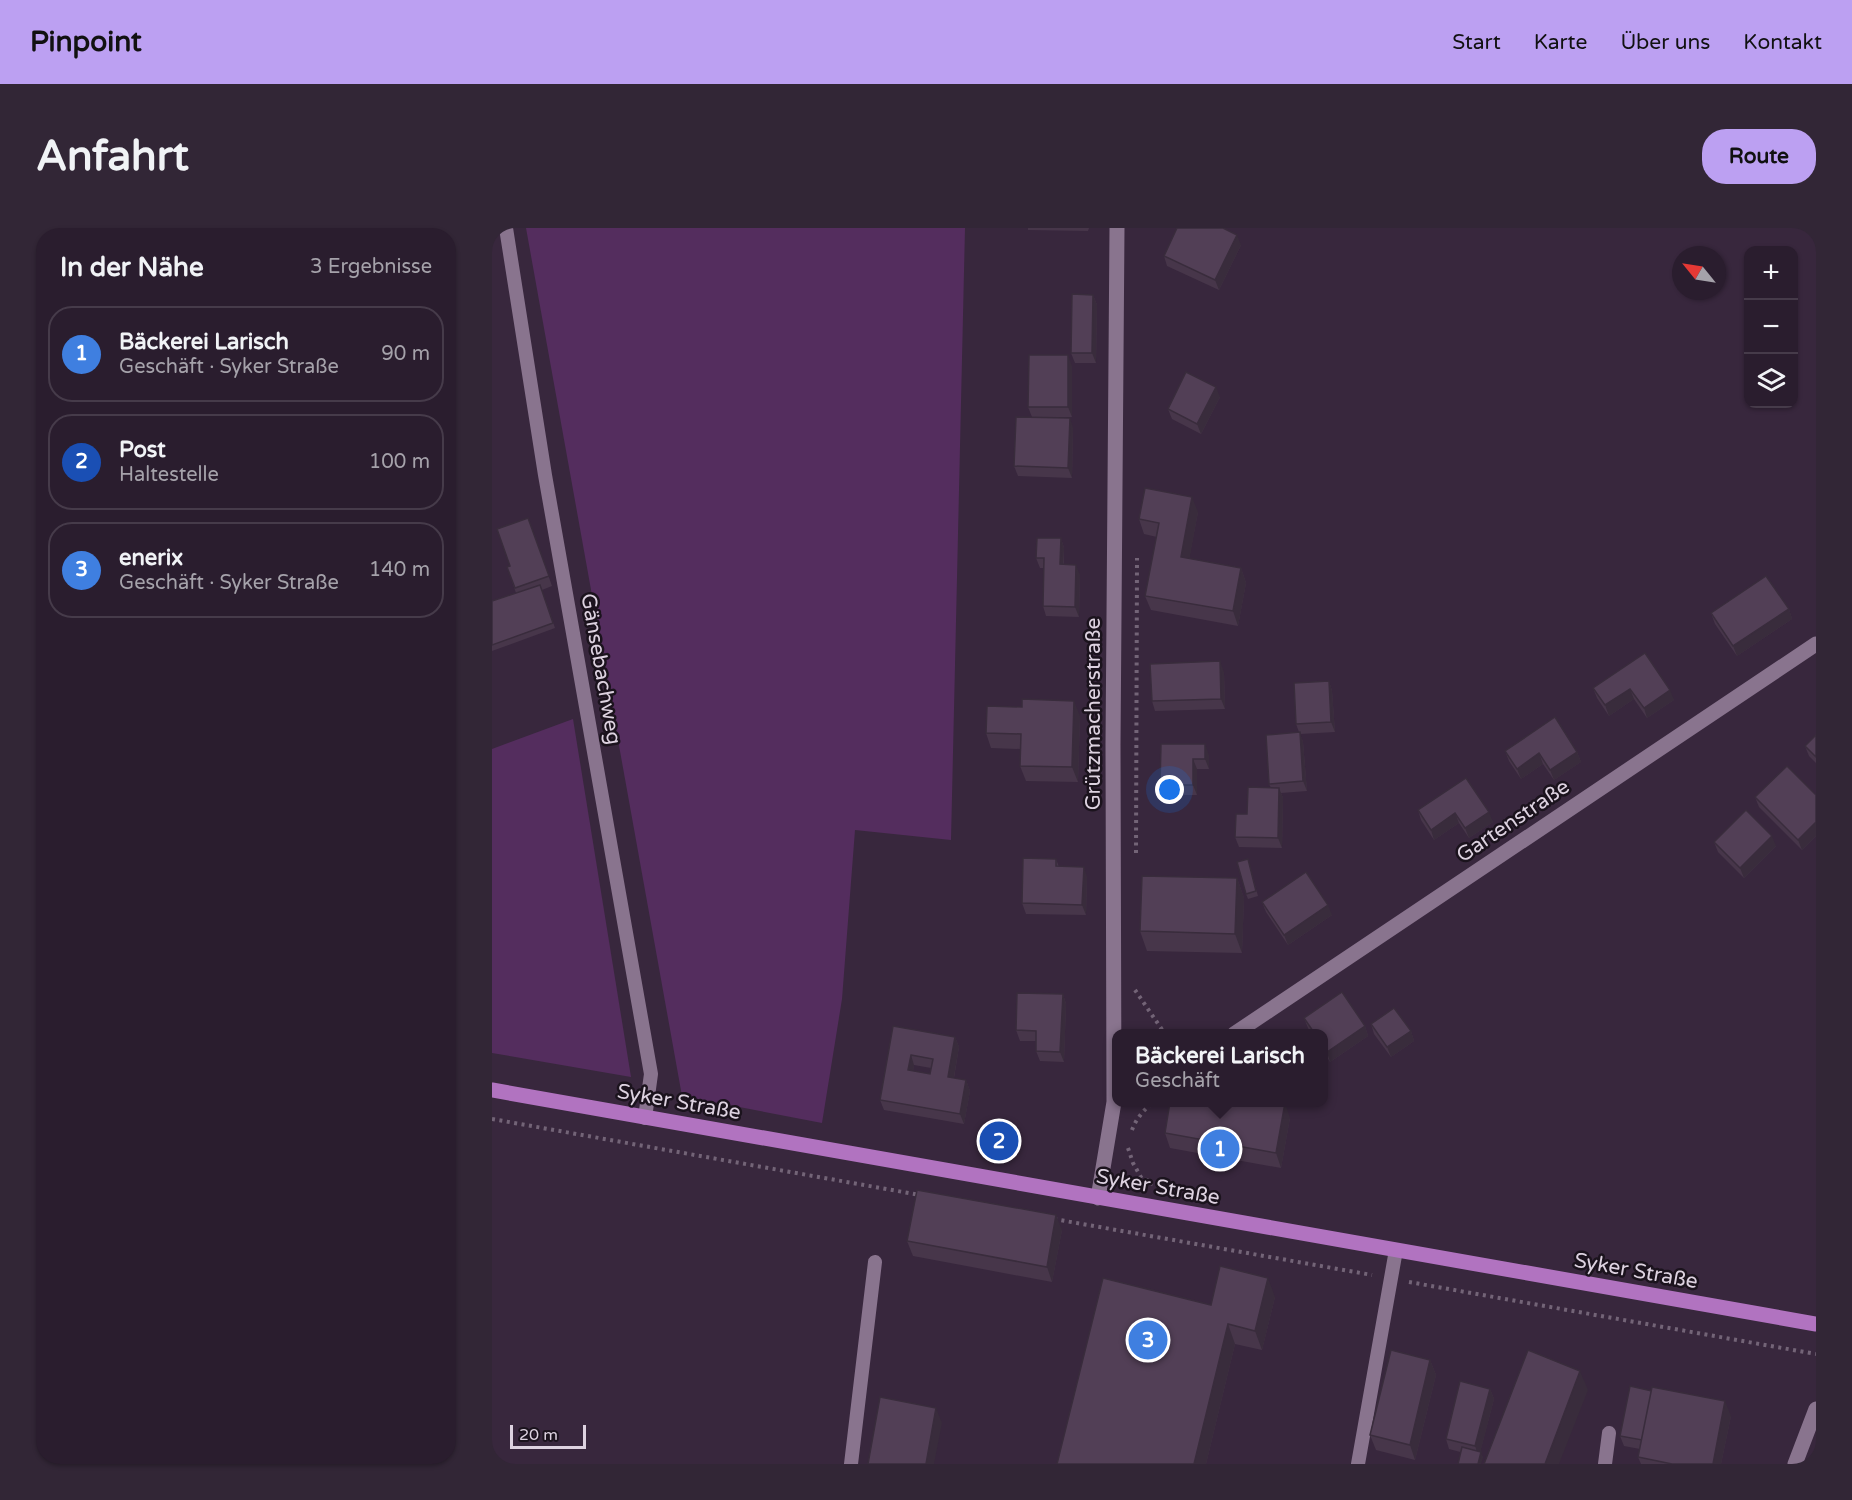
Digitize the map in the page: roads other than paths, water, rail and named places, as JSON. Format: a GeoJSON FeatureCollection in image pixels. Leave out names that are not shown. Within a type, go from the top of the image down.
{"type":"FeatureCollection","features":[{"type":"Feature","properties":{"kind":"main road","name":"Syker Straße"},"geometry":{"type":"LineString","coordinates":[[492,1090],[1816,1324]]}},
{"type":"Feature","properties":{"kind":"street","name":"Grützmacherstraße"},"geometry":{"type":"LineString","coordinates":[[1115,1029],[1113,745],[1117,228]]}},
{"type":"Feature","properties":{"kind":"street","name":"Gartenstraße"},"geometry":{"type":"LineString","coordinates":[[1241,1029],[1816,644]]}},
{"type":"Feature","properties":{"kind":"street","name":"Grützmacherstraße"},"geometry":{"type":"LineString","coordinates":[[1098,1198],[1114,1107]]}},
{"type":"Feature","properties":{"kind":"street"},"geometry":{"type":"LineString","coordinates":[[1795,1464],[1816,1409]]}},
{"type":"Feature","properties":{"kind":"lane","name":"Gänsebachweg"},"geometry":{"type":"LineString","coordinates":[[506,228],[545,475],[651,1074],[645,1118]]}},
{"type":"Feature","properties":{"kind":"lane"},"geometry":{"type":"LineString","coordinates":[[1358,1464],[1396,1250]]}},
{"type":"Feature","properties":{"kind":"lane"},"geometry":{"type":"LineString","coordinates":[[851,1464],[875,1262]]}},
{"type":"Feature","properties":{"kind":"lane"},"geometry":{"type":"LineString","coordinates":[[1605,1464],[1609,1434]]}},
{"type":"Feature","properties":{"kind":"place","name":"Post"},"geometry":{"type":"Point","coordinates":[999,1141]}},
{"type":"Feature","properties":{"kind":"place","name":"Bäckerei Larisch"},"geometry":{"type":"Point","coordinates":[1220,1149]}},
{"type":"Feature","properties":{"kind":"place","name":"enerix"},"geometry":{"type":"Point","coordinates":[1148,1340]}}]}
